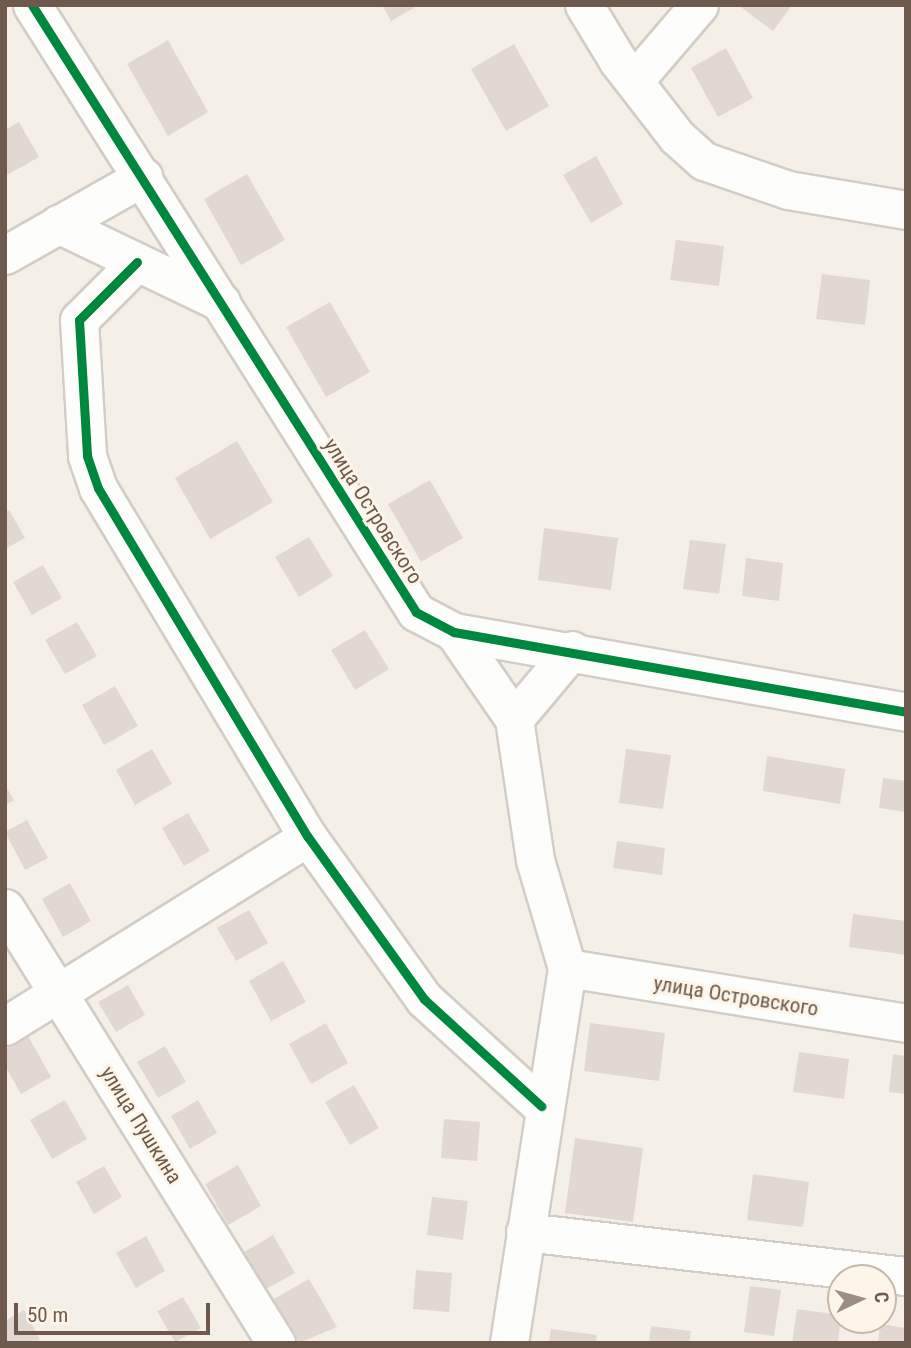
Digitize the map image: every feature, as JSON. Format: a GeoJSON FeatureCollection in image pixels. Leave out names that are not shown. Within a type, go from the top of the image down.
{"type":"FeatureCollection","features":[{"type":"Feature","properties":{"kind":"street","name":"улица Островского"},"geometry":{"type":"LineString","coordinates":[[32,5],[416,611],[454,632],[572,650],[906,712]]}},
{"type":"Feature","properties":{"kind":"street"},"geometry":{"type":"LineString","coordinates":[[584,5],[634,81],[677,137],[705,161],[788,190],[906,210]]}},
{"type":"Feature","properties":{"kind":"street"},"geometry":{"type":"LineString","coordinates":[[634,81],[699,5]]}},
{"type":"Feature","properties":{"kind":"street"},"geometry":{"type":"LineString","coordinates":[[5,255],[143,177]]}},
{"type":"Feature","properties":{"kind":"street"},"geometry":{"type":"LineString","coordinates":[[58,224],[221,302]]}},
{"type":"Feature","properties":{"kind":"street"},"geometry":{"type":"LineString","coordinates":[[137,262],[79,320],[87,456],[98,488],[308,837],[424,999],[541,1106]]}},
{"type":"Feature","properties":{"kind":"street"},"geometry":{"type":"LineString","coordinates":[[454,632],[514,719],[535,860],[567,968],[541,1106],[509,1343]]}},
{"type":"Feature","properties":{"kind":"street"},"geometry":{"type":"LineString","coordinates":[[514,719],[572,650]]}},
{"type":"Feature","properties":{"kind":"street"},"geometry":{"type":"LineString","coordinates":[[5,1026],[308,837]]}},
{"type":"Feature","properties":{"kind":"street","name":"улица Пушкина"},"geometry":{"type":"LineString","coordinates":[[5,908],[276,1343]]}},
{"type":"Feature","properties":{"kind":"street","name":"улица Островского"},"geometry":{"type":"LineString","coordinates":[[567,968],[906,1023]]}},
{"type":"Feature","properties":{"kind":"street"},"geometry":{"type":"LineString","coordinates":[[525,1232],[906,1276]]}},
{"type":"Feature","properties":{"kind":"building"},"geometry":{"type":"Polygon","coordinates":[[[382,5],[419,5],[391,21],[382,5]]]}},
{"type":"Feature","properties":{"kind":"building"},"geometry":{"type":"Polygon","coordinates":[[[738,5],[792,5],[773,31],[738,5]]]}},
{"type":"Feature","properties":{"kind":"building"},"geometry":{"type":"Polygon","coordinates":[[[168,40],[208,112],[168,136],[127,64],[168,40]]]}},
{"type":"Feature","properties":{"kind":"building"},"geometry":{"type":"Polygon","coordinates":[[[514,44],[549,106],[506,131],[471,69],[514,44]]]}},
{"type":"Feature","properties":{"kind":"building"},"geometry":{"type":"Polygon","coordinates":[[[726,48],[753,98],[718,117],[691,68],[726,48]]]}},
{"type":"Feature","properties":{"kind":"building"},"geometry":{"type":"Polygon","coordinates":[[[19,122],[39,157],[5,176],[5,130],[19,122]]]}},
{"type":"Feature","properties":{"kind":"building"},"geometry":{"type":"Polygon","coordinates":[[[596,156],[623,204],[591,223],[563,175],[596,156]]]}},
{"type":"Feature","properties":{"kind":"building"},"geometry":{"type":"Polygon","coordinates":[[[247,174],[285,240],[241,265],[204,199],[247,174]]]}},
{"type":"Feature","properties":{"kind":"building"},"geometry":{"type":"Polygon","coordinates":[[[676,240],[724,246],[719,286],[670,280],[676,240]]]}},
{"type":"Feature","properties":{"kind":"building"},"geometry":{"type":"Polygon","coordinates":[[[822,274],[870,280],[865,325],[816,319],[822,274]]]}},
{"type":"Feature","properties":{"kind":"building"},"geometry":{"type":"Polygon","coordinates":[[[330,302],[370,372],[326,397],[286,327],[330,302]]]}},
{"type":"Feature","properties":{"kind":"building"},"geometry":{"type":"Polygon","coordinates":[[[237,441],[273,502],[210,539],[175,478],[237,441]]]}},
{"type":"Feature","properties":{"kind":"building"},"geometry":{"type":"Polygon","coordinates":[[[430,480],[463,538],[421,562],[388,504],[430,480]]]}},
{"type":"Feature","properties":{"kind":"building"},"geometry":{"type":"Polygon","coordinates":[[[9,510],[25,538],[5,549],[5,512],[9,510]]]}},
{"type":"Feature","properties":{"kind":"building"},"geometry":{"type":"Polygon","coordinates":[[[544,528],[618,538],[611,590],[538,580],[544,528]]]}},
{"type":"Feature","properties":{"kind":"building"},"geometry":{"type":"Polygon","coordinates":[[[309,537],[333,576],[299,597],[275,557],[309,537]]]}},
{"type":"Feature","properties":{"kind":"building"},"geometry":{"type":"Polygon","coordinates":[[[690,540],[726,544],[719,594],[683,589],[690,540]]]}},
{"type":"Feature","properties":{"kind":"building"},"geometry":{"type":"Polygon","coordinates":[[[746,558],[783,563],[779,601],[742,596],[746,558]]]}},
{"type":"Feature","properties":{"kind":"building"},"geometry":{"type":"Polygon","coordinates":[[[43,565],[62,598],[32,615],[13,582],[43,565]]]}},
{"type":"Feature","properties":{"kind":"building"},"geometry":{"type":"Polygon","coordinates":[[[77,622],[97,656],[65,674],[45,640],[77,622]]]}},
{"type":"Feature","properties":{"kind":"building"},"geometry":{"type":"Polygon","coordinates":[[[365,630],[389,669],[355,690],[331,650],[365,630]]]}},
{"type":"Feature","properties":{"kind":"building"},"geometry":{"type":"Polygon","coordinates":[[[115,686],[138,726],[104,745],[82,705],[115,686]]]}},
{"type":"Feature","properties":{"kind":"building"},"geometry":{"type":"Polygon","coordinates":[[[152,749],[172,784],[135,805],[116,770],[152,749]]]}},
{"type":"Feature","properties":{"kind":"building"},"geometry":{"type":"Polygon","coordinates":[[[626,749],[671,755],[663,809],[619,803],[626,749]]]}},
{"type":"Feature","properties":{"kind":"building"},"geometry":{"type":"Polygon","coordinates":[[[767,756],[845,769],[840,804],[763,791],[767,756]]]}},
{"type":"Feature","properties":{"kind":"building"},"geometry":{"type":"Polygon","coordinates":[[[883,778],[906,781],[906,812],[879,808],[883,778]]]}},
{"type":"Feature","properties":{"kind":"building"},"geometry":{"type":"Polygon","coordinates":[[[5,785],[14,800],[5,805],[5,785]]]}},
{"type":"Feature","properties":{"kind":"building"},"geometry":{"type":"Polygon","coordinates":[[[188,813],[210,851],[184,866],[162,828],[188,813]]]}},
{"type":"Feature","properties":{"kind":"building"},"geometry":{"type":"Polygon","coordinates":[[[27,820],[48,858],[25,870],[5,832],[27,820]]]}},
{"type":"Feature","properties":{"kind":"building"},"geometry":{"type":"Polygon","coordinates":[[[617,841],[665,848],[662,875],[613,868],[617,841]]]}},
{"type":"Feature","properties":{"kind":"building"},"geometry":{"type":"Polygon","coordinates":[[[70,883],[91,921],[63,937],[42,899],[70,883]]]}},
{"type":"Feature","properties":{"kind":"building"},"geometry":{"type":"Polygon","coordinates":[[[249,910],[268,943],[236,961],[217,928],[249,910]]]}},
{"type":"Feature","properties":{"kind":"building"},"geometry":{"type":"Polygon","coordinates":[[[853,914],[906,921],[906,955],[849,947],[853,914]]]}},
{"type":"Feature","properties":{"kind":"building"},"geometry":{"type":"Polygon","coordinates":[[[283,961],[306,1002],[271,1021],[249,981],[283,961]]]}},
{"type":"Feature","properties":{"kind":"building"},"geometry":{"type":"Polygon","coordinates":[[[128,985],[145,1015],[116,1032],[98,1002],[128,985]]]}},
{"type":"Feature","properties":{"kind":"building"},"geometry":{"type":"Polygon","coordinates":[[[326,1023],[348,1063],[311,1084],[289,1044],[326,1023]]]}},
{"type":"Feature","properties":{"kind":"building"},"geometry":{"type":"Polygon","coordinates":[[[590,1023],[665,1033],[659,1081],[584,1071],[590,1023]]]}},
{"type":"Feature","properties":{"kind":"building"},"geometry":{"type":"Polygon","coordinates":[[[28,1036],[51,1077],[21,1094],[5,1066],[5,1049],[28,1036]]]}},
{"type":"Feature","properties":{"kind":"building"},"geometry":{"type":"Polygon","coordinates":[[[165,1046],[186,1082],[158,1098],[137,1062],[165,1046]]]}},
{"type":"Feature","properties":{"kind":"building"},"geometry":{"type":"Polygon","coordinates":[[[799,1052],[849,1059],[844,1099],[793,1092],[799,1052]]]}},
{"type":"Feature","properties":{"kind":"building"},"geometry":{"type":"Polygon","coordinates":[[[893,1054],[906,1056],[906,1094],[889,1092],[893,1054]]]}},
{"type":"Feature","properties":{"kind":"building"},"geometry":{"type":"Polygon","coordinates":[[[354,1085],[379,1128],[350,1145],[325,1102],[354,1085]]]}},
{"type":"Feature","properties":{"kind":"building"},"geometry":{"type":"Polygon","coordinates":[[[65,1100],[87,1139],[52,1159],[30,1120],[65,1100]]]}},
{"type":"Feature","properties":{"kind":"building"},"geometry":{"type":"Polygon","coordinates":[[[198,1100],[217,1133],[190,1149],[171,1116],[198,1100]]]}},
{"type":"Feature","properties":{"kind":"building"},"geometry":{"type":"Polygon","coordinates":[[[444,1119],[480,1122],[477,1161],[441,1158],[444,1119]]]}},
{"type":"Feature","properties":{"kind":"building"},"geometry":{"type":"Polygon","coordinates":[[[575,1138],[643,1148],[633,1222],[565,1213],[575,1138]]]}},
{"type":"Feature","properties":{"kind":"building"},"geometry":{"type":"Polygon","coordinates":[[[238,1165],[261,1206],[228,1225],[205,1184],[238,1165]]]}},
{"type":"Feature","properties":{"kind":"building"},"geometry":{"type":"Polygon","coordinates":[[[104,1166],[122,1197],[94,1214],[76,1182],[104,1166]]]}},
{"type":"Feature","properties":{"kind":"building"},"geometry":{"type":"Polygon","coordinates":[[[753,1174],[809,1182],[803,1227],[747,1220],[753,1174]]]}},
{"type":"Feature","properties":{"kind":"building"},"geometry":{"type":"Polygon","coordinates":[[[432,1197],[468,1201],[463,1240],[427,1235],[432,1197]]]}},
{"type":"Feature","properties":{"kind":"building"},"geometry":{"type":"Polygon","coordinates":[[[273,1235],[295,1273],[266,1289],[244,1252],[273,1235]]]}},
{"type":"Feature","properties":{"kind":"building"},"geometry":{"type":"Polygon","coordinates":[[[146,1236],[165,1271],[136,1288],[116,1253],[146,1236]]]}},
{"type":"Feature","properties":{"kind":"building"},"geometry":{"type":"Polygon","coordinates":[[[416,1270],[452,1273],[449,1312],[413,1309],[416,1270]]]}},
{"type":"Feature","properties":{"kind":"building"},"geometry":{"type":"Polygon","coordinates":[[[309,1279],[337,1327],[299,1343],[274,1299],[309,1279]]]}},
{"type":"Feature","properties":{"kind":"building"},"geometry":{"type":"Polygon","coordinates":[[[750,1286],[781,1290],[774,1336],[744,1332],[750,1286]]]}},
{"type":"Feature","properties":{"kind":"building"},"geometry":{"type":"Polygon","coordinates":[[[183,1297],[201,1328],[175,1342],[157,1311],[183,1297]]]}},
{"type":"Feature","properties":{"kind":"building"},"geometry":{"type":"Polygon","coordinates":[[[797,1309],[827,1313],[827,1334],[839,1334],[838,1343],[792,1343],[797,1309]]]}},
{"type":"Feature","properties":{"kind":"building"},"geometry":{"type":"Polygon","coordinates":[[[24,1310],[40,1340],[5,1343],[5,1321],[24,1310]]]}},
{"type":"Feature","properties":{"kind":"building"},"geometry":{"type":"Polygon","coordinates":[[[651,1326],[691,1331],[689,1343],[649,1343],[651,1326]]]}},
{"type":"Feature","properties":{"kind":"building"},"geometry":{"type":"Polygon","coordinates":[[[897,1327],[906,1328],[906,1343],[878,1343],[879,1334],[897,1334],[897,1327]]]}},
{"type":"Feature","properties":{"kind":"building"},"geometry":{"type":"Polygon","coordinates":[[[551,1329],[597,1335],[596,1343],[549,1343],[551,1329]]]}},
{"type":"Feature","properties":{"kind":"cycle path"},"geometry":{"type":"LineString","coordinates":[[32,5],[416,612],[454,632],[906,712]]}},
{"type":"Feature","properties":{"kind":"cycle path"},"geometry":{"type":"LineString","coordinates":[[137,262],[79,320],[87,456],[98,488],[308,837],[424,999],[541,1106]]}}]}
